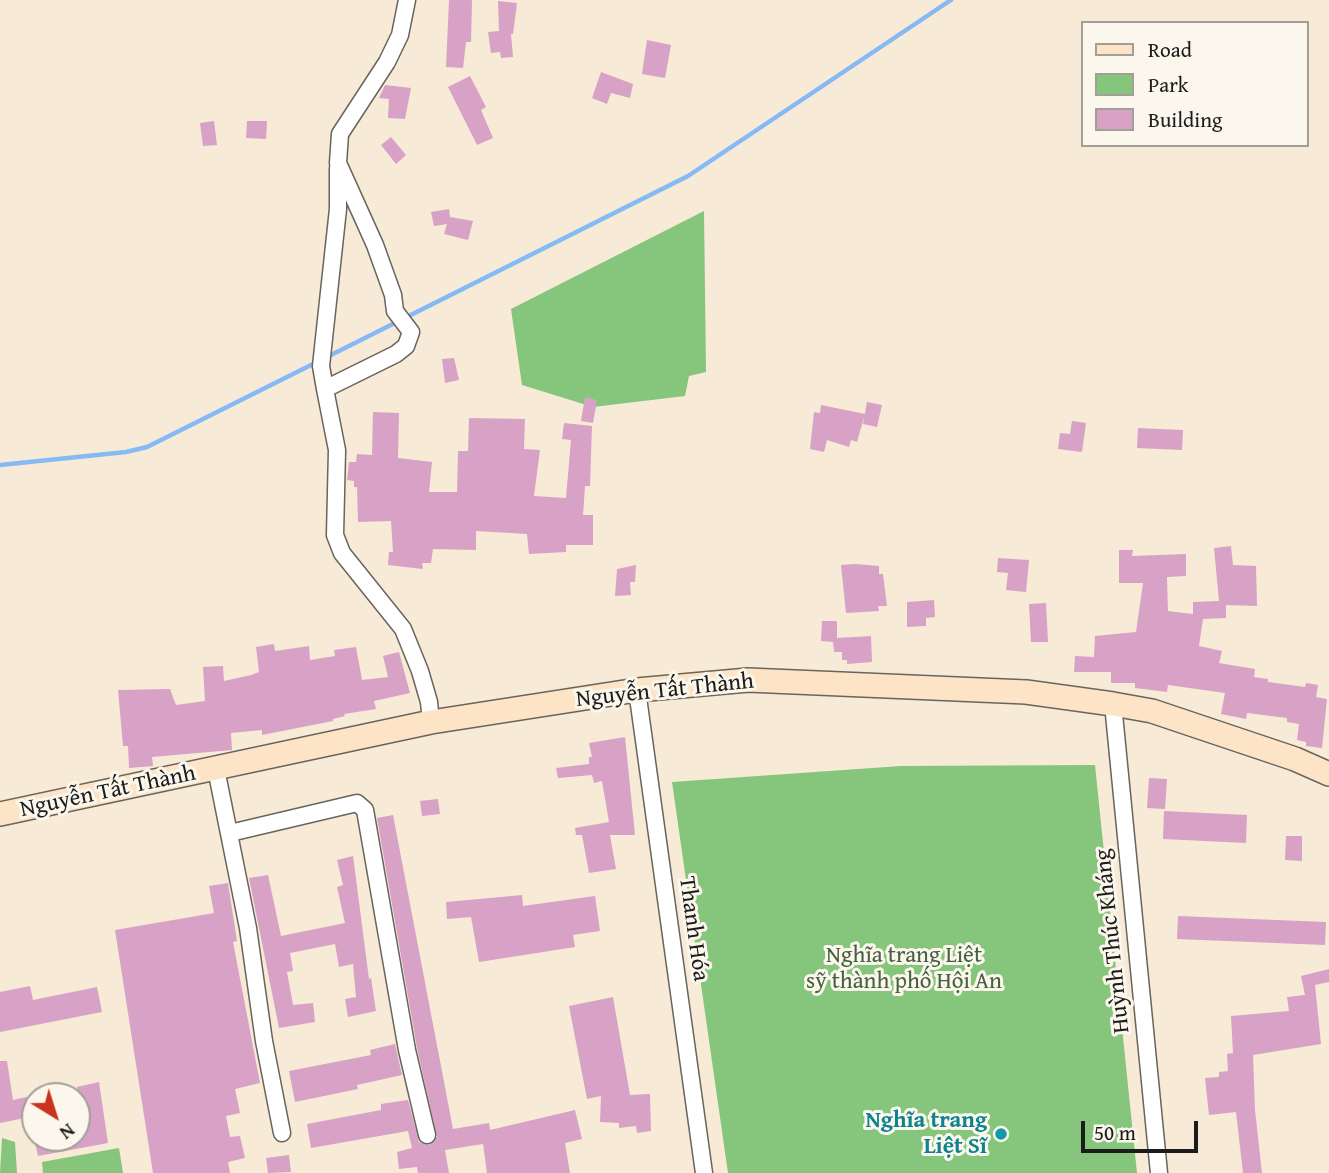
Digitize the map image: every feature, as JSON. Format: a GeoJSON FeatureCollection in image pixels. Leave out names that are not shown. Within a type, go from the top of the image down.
{"type":"FeatureCollection","features":[{"type":"Feature","properties":{"kind":"main road","name":"Nguyễn Tất Thành"},"geometry":{"type":"LineString","coordinates":[[0,814],[431,722],[637,690],[748,680],[1027,692],[1113,704],[1165,716],[1295,759],[1329,774]]}},
{"type":"Feature","properties":{"kind":"street"},"geometry":{"type":"LineString","coordinates":[[407,0],[400,35],[387,62],[340,134],[338,209],[322,359],[337,450],[335,535],[342,553],[403,629],[426,692],[431,722]]}},
{"type":"Feature","properties":{"kind":"street"},"geometry":{"type":"LineString","coordinates":[[325,389],[396,354],[406,346],[411,332],[395,311],[393,295],[376,245],[338,163]]}},
{"type":"Feature","properties":{"kind":"street","name":"Thanh Hóa"},"geometry":{"type":"LineString","coordinates":[[637,690],[704,1173]]}},
{"type":"Feature","properties":{"kind":"street","name":"Huỳnh Thúc Kháng"},"geometry":{"type":"LineString","coordinates":[[1113,704],[1159,1173]]}},
{"type":"Feature","properties":{"kind":"street"},"geometry":{"type":"LineString","coordinates":[[216,769],[230,833],[282,1133]]}},
{"type":"Feature","properties":{"kind":"street"},"geometry":{"type":"LineString","coordinates":[[230,833],[357,803],[365,810],[407,1050],[427,1135]]}},
{"type":"Feature","properties":{"kind":"green space"},"geometry":{"type":"Polygon","coordinates":[[[704,211],[706,372],[689,376],[685,396],[593,407],[522,385],[511,309],[704,211]]]}},
{"type":"Feature","properties":{"kind":"green space","name":"Nghĩa trang Liệt sỹ thành phố Hội An"},"geometry":{"type":"Polygon","coordinates":[[[1095,765],[1137,1173],[728,1173],[672,782],[901,766],[1095,765]]]}},
{"type":"Feature","properties":{"kind":"green space"},"geometry":{"type":"Polygon","coordinates":[[[2,1138],[15,1142],[17,1173],[0,1173],[2,1138]]]}},
{"type":"Feature","properties":{"kind":"green space"},"geometry":{"type":"Polygon","coordinates":[[[119,1148],[123,1173],[43,1173],[42,1162],[119,1148]]]}},
{"type":"Feature","properties":{"kind":"building"},"geometry":{"type":"Polygon","coordinates":[[[449,0],[472,0],[471,42],[466,42],[463,68],[446,67],[449,0]]]}},
{"type":"Feature","properties":{"kind":"building"},"geometry":{"type":"Polygon","coordinates":[[[498,1],[517,3],[511,34],[513,57],[501,58],[500,52],[491,53],[488,32],[499,31],[498,1]]]}},
{"type":"Feature","properties":{"kind":"building"},"geometry":{"type":"Polygon","coordinates":[[[647,40],[671,45],[665,78],[642,74],[647,40]]]}},
{"type":"Feature","properties":{"kind":"building"},"geometry":{"type":"Polygon","coordinates":[[[601,72],[633,84],[630,98],[611,93],[607,104],[592,98],[601,72]]]}},
{"type":"Feature","properties":{"kind":"building"},"geometry":{"type":"Polygon","coordinates":[[[470,76],[486,107],[481,110],[493,138],[477,145],[448,87],[470,76]]]}},
{"type":"Feature","properties":{"kind":"building"},"geometry":{"type":"Polygon","coordinates":[[[385,85],[411,88],[405,119],[388,118],[389,99],[379,98],[385,85]]]}},
{"type":"Feature","properties":{"kind":"building"},"geometry":{"type":"Polygon","coordinates":[[[214,121],[217,145],[203,146],[200,123],[214,121]]]}},
{"type":"Feature","properties":{"kind":"building"},"geometry":{"type":"Polygon","coordinates":[[[247,121],[267,121],[266,139],[246,138],[247,121]]]}},
{"type":"Feature","properties":{"kind":"building"},"geometry":{"type":"Polygon","coordinates":[[[391,137],[406,155],[396,164],[381,145],[391,137]]]}},
{"type":"Feature","properties":{"kind":"building"},"geometry":{"type":"Polygon","coordinates":[[[449,209],[450,217],[473,221],[468,240],[444,234],[447,224],[434,226],[431,212],[449,209]]]}},
{"type":"Feature","properties":{"kind":"building"},"geometry":{"type":"Polygon","coordinates":[[[454,358],[459,380],[445,383],[442,359],[454,358]]]}},
{"type":"Feature","properties":{"kind":"building"},"geometry":{"type":"Polygon","coordinates":[[[585,397],[597,400],[593,423],[581,421],[585,397]]]}},
{"type":"Feature","properties":{"kind":"building"},"geometry":{"type":"Polygon","coordinates":[[[867,402],[882,405],[877,427],[863,424],[867,402]]]}},
{"type":"Feature","properties":{"kind":"building"},"geometry":{"type":"Polygon","coordinates":[[[821,405],[865,414],[857,442],[851,440],[849,447],[827,440],[824,452],[810,449],[814,412],[820,413],[821,405]]]}},
{"type":"Feature","properties":{"kind":"building"},"geometry":{"type":"Polygon","coordinates":[[[373,412],[399,413],[398,458],[432,462],[429,492],[457,492],[458,451],[468,451],[469,418],[525,419],[524,449],[540,450],[534,496],[566,498],[571,440],[562,439],[564,423],[592,426],[590,486],[585,486],[583,515],[593,515],[593,545],[566,545],[566,552],[529,554],[527,534],[476,531],[476,550],[433,549],[431,563],[422,563],[423,569],[388,565],[389,552],[393,552],[391,521],[358,522],[357,487],[354,487],[354,481],[347,480],[349,462],[356,462],[357,454],[372,455],[373,412]]]}},
{"type":"Feature","properties":{"kind":"building"},"geometry":{"type":"Polygon","coordinates":[[[1072,421],[1086,423],[1082,452],[1058,449],[1060,433],[1070,434],[1072,421]]]}},
{"type":"Feature","properties":{"kind":"building"},"geometry":{"type":"Polygon","coordinates":[[[1138,428],[1183,430],[1182,450],[1137,448],[1138,428]]]}},
{"type":"Feature","properties":{"kind":"building"},"geometry":{"type":"Polygon","coordinates":[[[1231,546],[1233,565],[1256,566],[1257,606],[1226,605],[1226,618],[1203,619],[1199,646],[1222,651],[1219,663],[1255,669],[1254,677],[1268,679],[1268,682],[1305,687],[1306,683],[1318,685],[1316,697],[1327,699],[1322,748],[1306,746],[1306,742],[1297,740],[1299,724],[1287,722],[1287,718],[1247,713],[1246,719],[1221,714],[1225,693],[1168,685],[1167,692],[1135,688],[1135,683],[1111,683],[1111,672],[1074,672],[1075,656],[1094,657],[1095,636],[1136,632],[1143,583],[1119,583],[1119,550],[1133,550],[1132,556],[1186,554],[1186,576],[1167,577],[1168,611],[1193,614],[1193,602],[1219,601],[1214,548],[1231,546]]]}},
{"type":"Feature","properties":{"kind":"building"},"geometry":{"type":"Polygon","coordinates":[[[998,558],[1029,560],[1026,592],[1006,590],[1008,573],[997,572],[998,558]]]}},
{"type":"Feature","properties":{"kind":"building"},"geometry":{"type":"Polygon","coordinates":[[[636,565],[635,582],[630,582],[631,595],[615,596],[617,569],[636,565]]]}},
{"type":"Feature","properties":{"kind":"building"},"geometry":{"type":"Polygon","coordinates":[[[841,565],[879,566],[879,574],[883,574],[887,606],[878,606],[879,611],[846,613],[841,565]]]}},
{"type":"Feature","properties":{"kind":"building"},"geometry":{"type":"Polygon","coordinates":[[[934,600],[935,617],[926,618],[926,626],[907,627],[907,602],[934,600]]]}},
{"type":"Feature","properties":{"kind":"building"},"geometry":{"type":"Polygon","coordinates":[[[1046,603],[1048,642],[1031,642],[1029,604],[1046,603]]]}},
{"type":"Feature","properties":{"kind":"building"},"geometry":{"type":"Polygon","coordinates":[[[822,621],[837,621],[837,638],[871,636],[872,662],[847,664],[847,660],[842,660],[842,652],[834,652],[833,642],[821,641],[822,621]]]}},
{"type":"Feature","properties":{"kind":"building"},"geometry":{"type":"Polygon","coordinates":[[[274,644],[275,651],[309,646],[310,660],[335,656],[334,650],[356,647],[362,680],[388,677],[383,656],[399,652],[410,693],[374,701],[376,709],[344,714],[345,716],[333,721],[262,735],[262,730],[231,733],[232,750],[152,757],[153,766],[129,768],[128,746],[123,746],[118,690],[170,689],[176,705],[205,701],[203,667],[223,666],[224,681],[251,675],[259,672],[256,647],[274,644]]]}},
{"type":"Feature","properties":{"kind":"building"},"geometry":{"type":"Polygon","coordinates":[[[625,737],[635,835],[610,835],[616,869],[589,873],[582,835],[576,835],[575,828],[609,822],[602,781],[594,783],[592,775],[558,778],[556,768],[589,764],[589,757],[592,757],[589,743],[625,737]]]}},
{"type":"Feature","properties":{"kind":"building"},"geometry":{"type":"Polygon","coordinates":[[[1149,778],[1167,779],[1165,809],[1147,808],[1149,778]]]}},
{"type":"Feature","properties":{"kind":"building"},"geometry":{"type":"Polygon","coordinates":[[[438,799],[440,814],[422,816],[420,801],[438,799]]]}},
{"type":"Feature","properties":{"kind":"building"},"geometry":{"type":"Polygon","coordinates":[[[1164,811],[1247,815],[1246,843],[1163,839],[1164,811]]]}},
{"type":"Feature","properties":{"kind":"building"},"geometry":{"type":"Polygon","coordinates":[[[393,815],[453,1129],[489,1123],[490,1130],[575,1110],[582,1139],[565,1143],[570,1173],[487,1173],[483,1144],[445,1150],[449,1173],[418,1173],[417,1167],[399,1169],[397,1152],[412,1148],[408,1131],[311,1148],[307,1124],[381,1110],[381,1104],[408,1100],[419,1142],[429,1145],[437,1137],[417,1048],[377,818],[393,815]]]}},
{"type":"Feature","properties":{"kind":"building"},"geometry":{"type":"Polygon","coordinates":[[[1286,836],[1302,836],[1302,861],[1285,860],[1286,836]]]}},
{"type":"Feature","properties":{"kind":"building"},"geometry":{"type":"Polygon","coordinates":[[[353,856],[369,979],[371,978],[376,1011],[348,1017],[345,999],[356,997],[353,964],[339,967],[335,944],[290,953],[293,971],[287,972],[293,1005],[313,1003],[315,1022],[279,1028],[249,878],[268,875],[281,936],[345,923],[337,887],[343,885],[337,860],[353,856]]]}},
{"type":"Feature","properties":{"kind":"building"},"geometry":{"type":"Polygon","coordinates":[[[228,883],[237,941],[233,942],[260,1083],[235,1089],[240,1113],[226,1116],[230,1137],[240,1136],[245,1158],[228,1162],[230,1173],[153,1173],[115,930],[214,913],[209,886],[228,883]]]}},
{"type":"Feature","properties":{"kind":"building"},"geometry":{"type":"Polygon","coordinates":[[[522,895],[523,906],[595,896],[600,931],[573,935],[575,947],[479,962],[471,917],[447,919],[446,902],[522,895]]]}},
{"type":"Feature","properties":{"kind":"building"},"geometry":{"type":"Polygon","coordinates":[[[1178,916],[1326,922],[1325,945],[1177,939],[1178,916]]]}},
{"type":"Feature","properties":{"kind":"building"},"geometry":{"type":"Polygon","coordinates":[[[1329,969],[1329,982],[1315,985],[1321,1044],[1253,1055],[1255,1110],[1262,1173],[1243,1173],[1236,1112],[1209,1115],[1205,1078],[1219,1077],[1219,1072],[1228,1071],[1227,1054],[1233,1053],[1231,1016],[1289,1011],[1287,997],[1305,995],[1301,976],[1329,969]]]}},
{"type":"Feature","properties":{"kind":"building"},"geometry":{"type":"Polygon","coordinates":[[[30,986],[33,1000],[97,987],[102,1012],[0,1032],[0,992],[30,986]]]}},
{"type":"Feature","properties":{"kind":"building"},"geometry":{"type":"Polygon","coordinates":[[[613,997],[630,1095],[650,1094],[651,1131],[637,1133],[636,1126],[619,1128],[619,1123],[600,1122],[601,1096],[587,1099],[569,1006],[613,997]]]}},
{"type":"Feature","properties":{"kind":"building"},"geometry":{"type":"Polygon","coordinates":[[[395,1044],[402,1075],[357,1085],[358,1089],[295,1102],[289,1071],[371,1055],[370,1050],[395,1044]]]}},
{"type":"Feature","properties":{"kind":"building"},"geometry":{"type":"Polygon","coordinates":[[[0,1061],[7,1061],[13,1100],[21,1098],[21,1119],[0,1123],[0,1061]]]}},
{"type":"Feature","properties":{"kind":"building"},"geometry":{"type":"Polygon","coordinates":[[[99,1082],[108,1143],[91,1146],[91,1084],[99,1082]]]}},
{"type":"Feature","properties":{"kind":"building"},"geometry":{"type":"Polygon","coordinates":[[[37,1152],[60,1152],[38,1156],[37,1152]]]}},
{"type":"Feature","properties":{"kind":"building"},"geometry":{"type":"Polygon","coordinates":[[[289,1155],[291,1172],[268,1173],[266,1158],[289,1155]]]}},
{"type":"Feature","properties":{"kind":"waterway"},"geometry":{"type":"LineString","coordinates":[[325,358],[688,176],[951,0]]}},
{"type":"Feature","properties":{"kind":"waterway"},"geometry":{"type":"LineString","coordinates":[[0,465],[126,452],[147,447],[317,362]]}},
{"type":"Feature","properties":{"kind":"place","name":"Nghĩa trang Liệt Sĩ"},"geometry":{"type":"Point","coordinates":[1001,1134]}}]}
